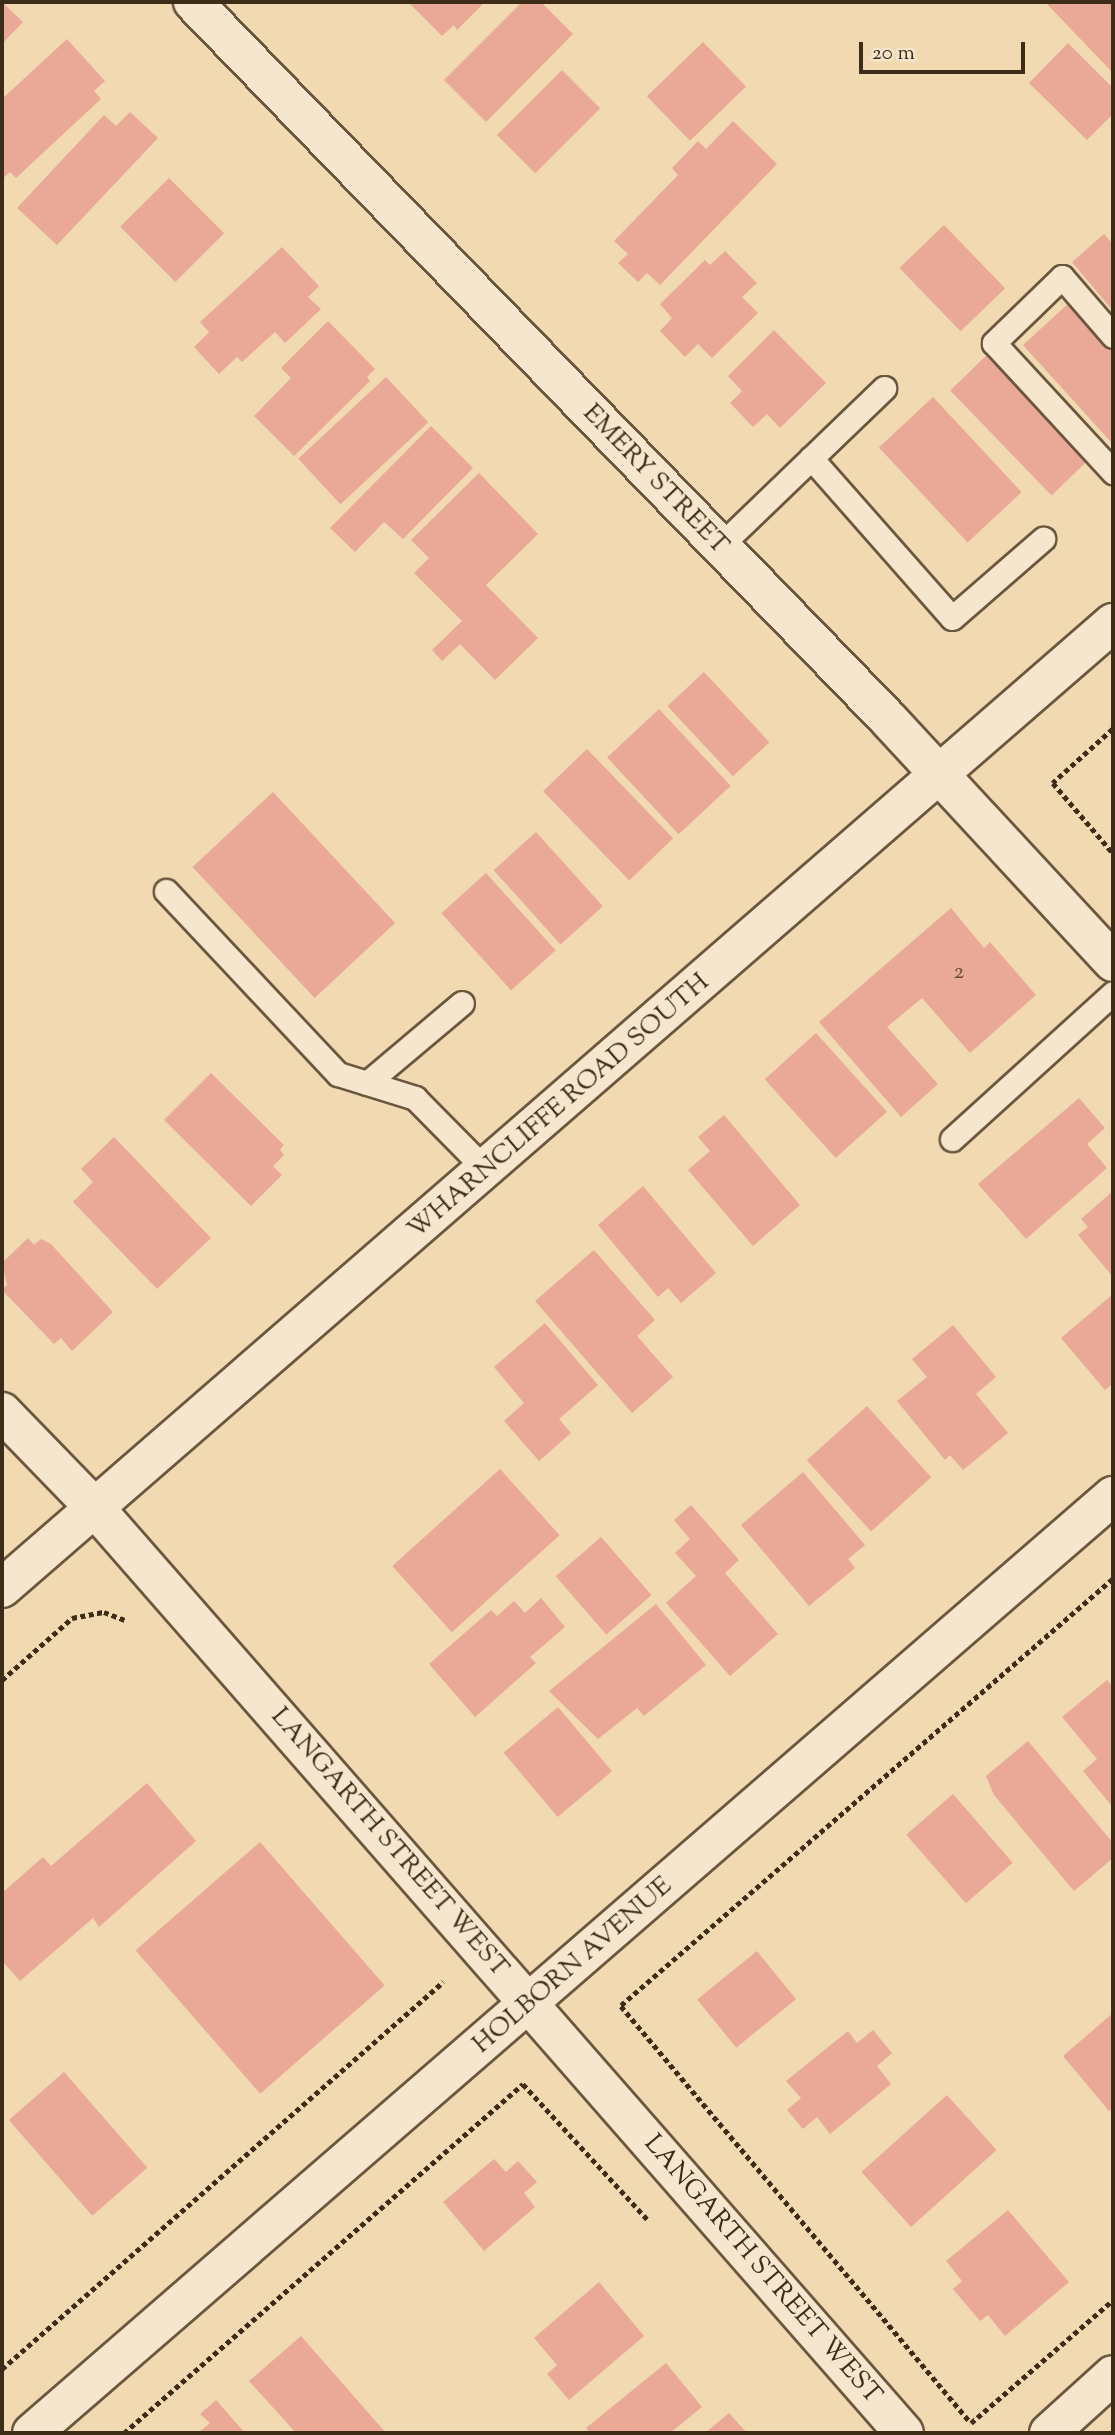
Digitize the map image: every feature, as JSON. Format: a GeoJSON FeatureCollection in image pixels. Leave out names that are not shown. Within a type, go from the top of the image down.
{"type":"FeatureCollection","features":[{"type":"Feature","properties":{"kind":"street","name":"EMERY STREET"},"geometry":{"type":"LineString","coordinates":[[193,2],[941,775],[1113,962]]}},
{"type":"Feature","properties":{"kind":"street","name":"WHARNCLIFFE ROAD SOUTH"},"geometry":{"type":"LineString","coordinates":[[2,1588],[1113,623]]}},
{"type":"Feature","properties":{"kind":"street","name":"LANGARTH STREET WEST"},"geometry":{"type":"LineString","coordinates":[[2,1412],[94,1507],[904,2433]]}},
{"type":"Feature","properties":{"kind":"street","name":"HOLBORN AVENUE"},"geometry":{"type":"LineString","coordinates":[[32,2433],[1113,1496]]}},
{"type":"Feature","properties":{"kind":"street"},"geometry":{"type":"LineString","coordinates":[[1049,2433],[1113,2375]]}},
{"type":"Feature","properties":{"kind":"lane"},"geometry":{"type":"LineString","coordinates":[[1113,335],[1062,278],[994,342],[1113,472]]}},
{"type":"Feature","properties":{"kind":"lane"},"geometry":{"type":"LineString","coordinates":[[720,547],[884,388]]}},
{"type":"Feature","properties":{"kind":"lane"},"geometry":{"type":"LineString","coordinates":[[811,458],[952,618],[1043,539]]}},
{"type":"Feature","properties":{"kind":"lane"},"geometry":{"type":"LineString","coordinates":[[166,891],[338,1074],[415,1098],[486,1170]]}},
{"type":"Feature","properties":{"kind":"lane"},"geometry":{"type":"LineString","coordinates":[[952,1139],[1113,993]]}},
{"type":"Feature","properties":{"kind":"lane"},"geometry":{"type":"LineString","coordinates":[[367,1083],[462,1003]]}},
{"type":"Feature","properties":{"kind":"path"},"geometry":{"type":"LineString","coordinates":[[1113,729],[1053,783],[1113,853]]}},
{"type":"Feature","properties":{"kind":"path"},"geometry":{"type":"LineString","coordinates":[[1113,1579],[621,2006],[971,2423],[1113,2300]]}},
{"type":"Feature","properties":{"kind":"path"},"geometry":{"type":"LineString","coordinates":[[2,1681],[72,1618],[104,1612],[132,1623]]}},
{"type":"Feature","properties":{"kind":"path"},"geometry":{"type":"LineString","coordinates":[[2,2369],[443,1982],[434,1972]]}},
{"type":"Feature","properties":{"kind":"path"},"geometry":{"type":"LineString","coordinates":[[124,2433],[523,2084],[655,2228]]}},
{"type":"Feature","properties":{"kind":"building"},"geometry":{"type":"Polygon","coordinates":[[[2,2],[23,22],[2,44],[2,2]]]}},
{"type":"Feature","properties":{"kind":"building"},"geometry":{"type":"Polygon","coordinates":[[[408,2],[485,2],[457,30],[454,25],[442,36],[408,2]]]}},
{"type":"Feature","properties":{"kind":"building"},"geometry":{"type":"Polygon","coordinates":[[[522,2],[541,2],[573,34],[486,122],[444,80],[522,2]]]}},
{"type":"Feature","properties":{"kind":"building"},"geometry":{"type":"Polygon","coordinates":[[[1045,2],[1113,2],[1113,73],[1045,2]]]}},
{"type":"Feature","properties":{"kind":"building"},"geometry":{"type":"Polygon","coordinates":[[[67,39],[105,81],[94,91],[101,99],[16,178],[10,172],[2,179],[2,99],[67,39]]]}},
{"type":"Feature","properties":{"kind":"building"},"geometry":{"type":"Polygon","coordinates":[[[703,42],[746,87],[690,141],[647,96],[703,42]]]}},
{"type":"Feature","properties":{"kind":"building"},"geometry":{"type":"Polygon","coordinates":[[[1068,43],[1113,88],[1113,114],[1087,140],[1029,83],[1068,43]]]}},
{"type":"Feature","properties":{"kind":"building"},"geometry":{"type":"Polygon","coordinates":[[[562,70],[600,108],[535,173],[497,135],[562,70]]]}},
{"type":"Feature","properties":{"kind":"building"},"geometry":{"type":"Polygon","coordinates":[[[130,112],[158,138],[57,245],[17,208],[104,115],[116,126],[130,112]]]}},
{"type":"Feature","properties":{"kind":"building"},"geometry":{"type":"Polygon","coordinates":[[[733,121],[777,164],[660,285],[647,273],[638,282],[618,263],[628,254],[614,241],[678,175],[672,168],[698,141],[706,149],[733,121]]]}},
{"type":"Feature","properties":{"kind":"building"},"geometry":{"type":"Polygon","coordinates":[[[169,178],[224,233],[175,282],[120,227],[169,178]]]}},
{"type":"Feature","properties":{"kind":"building"},"geometry":{"type":"Polygon","coordinates":[[[944,225],[1005,288],[961,331],[899,268],[944,225]]]}},
{"type":"Feature","properties":{"kind":"building"},"geometry":{"type":"Polygon","coordinates":[[[1104,234],[1113,244],[1113,311],[1072,262],[1104,234]]]}},
{"type":"Feature","properties":{"kind":"building"},"geometry":{"type":"Polygon","coordinates":[[[282,247],[319,286],[308,297],[321,309],[285,343],[275,332],[242,362],[237,357],[219,374],[194,347],[209,332],[200,322],[282,247]]]}},
{"type":"Feature","properties":{"kind":"building"},"geometry":{"type":"Polygon","coordinates":[[[725,251],[757,283],[742,297],[758,313],[712,358],[698,344],[685,357],[660,331],[672,318],[660,304],[705,260],[710,265],[725,251]]]}},
{"type":"Feature","properties":{"kind":"building"},"geometry":{"type":"Polygon","coordinates":[[[1070,302],[1113,351],[1111,442],[1023,345],[1070,302]]]}},
{"type":"Feature","properties":{"kind":"building"},"geometry":{"type":"Polygon","coordinates":[[[328,321],[375,369],[367,377],[370,381],[294,456],[254,416],[291,378],[281,368],[328,321]]]}},
{"type":"Feature","properties":{"kind":"building"},"geometry":{"type":"Polygon","coordinates":[[[774,330],[826,383],[780,428],[767,414],[753,427],[730,403],[742,391],[728,376],[774,330]]]}},
{"type":"Feature","properties":{"kind":"building"},"geometry":{"type":"Polygon","coordinates":[[[989,353],[1090,458],[1052,496],[950,391],[989,353]]]}},
{"type":"Feature","properties":{"kind":"building"},"geometry":{"type":"Polygon","coordinates":[[[386,377],[428,422],[341,504],[298,459],[386,377]]]}},
{"type":"Feature","properties":{"kind":"building"},"geometry":{"type":"Polygon","coordinates":[[[933,397],[1022,492],[968,543],[879,447],[933,397]]]}},
{"type":"Feature","properties":{"kind":"building"},"geometry":{"type":"Polygon","coordinates":[[[431,426],[473,468],[403,539],[384,522],[355,552],[330,528],[431,426]]]}},
{"type":"Feature","properties":{"kind":"building"},"geometry":{"type":"Polygon","coordinates":[[[479,473],[538,534],[486,585],[538,638],[495,680],[460,644],[442,661],[432,650],[462,621],[414,573],[429,558],[411,540],[479,473]]]}},
{"type":"Feature","properties":{"kind":"building"},"geometry":{"type":"Polygon","coordinates":[[[704,672],[769,742],[733,776],[667,706],[704,672]]]}},
{"type":"Feature","properties":{"kind":"building"},"geometry":{"type":"Polygon","coordinates":[[[659,709],[731,786],[679,834],[607,757],[659,709]]]}},
{"type":"Feature","properties":{"kind":"building"},"geometry":{"type":"Polygon","coordinates":[[[587,749],[673,838],[629,881],[543,791],[587,749]]]}},
{"type":"Feature","properties":{"kind":"building"},"geometry":{"type":"Polygon","coordinates":[[[273,792],[395,923],[315,998],[193,867],[273,792]]]}},
{"type":"Feature","properties":{"kind":"building"},"geometry":{"type":"Polygon","coordinates":[[[536,832],[603,906],[561,944],[494,870],[536,832]]]}},
{"type":"Feature","properties":{"kind":"building"},"geometry":{"type":"Polygon","coordinates":[[[486,873],[556,950],[511,990],[441,913],[486,873]]]}},
{"type":"Feature","properties":{"kind":"building"},"geometry":{"type":"Polygon","coordinates":[[[951,908],[984,948],[990,942],[1036,995],[970,1053],[922,998],[887,1027],[938,1084],[901,1117],[819,1022],[951,908]]]}},
{"type":"Feature","properties":{"kind":"building"},"geometry":{"type":"Polygon","coordinates":[[[816,1033],[887,1112],[836,1158],[765,1079],[816,1033]]]}},
{"type":"Feature","properties":{"kind":"building"},"geometry":{"type":"Polygon","coordinates":[[[211,1073],[284,1145],[280,1150],[284,1155],[273,1166],[282,1175],[251,1206],[164,1120],[211,1073]]]}},
{"type":"Feature","properties":{"kind":"building"},"geometry":{"type":"Polygon","coordinates":[[[1079,1098],[1105,1128],[1087,1144],[1107,1168],[1026,1239],[978,1184],[1079,1098]]]}},
{"type":"Feature","properties":{"kind":"building"},"geometry":{"type":"Polygon","coordinates":[[[724,1115],[800,1205],[753,1246],[688,1170],[710,1151],[698,1137],[724,1115]]]}},
{"type":"Feature","properties":{"kind":"building"},"geometry":{"type":"Polygon","coordinates":[[[114,1137],[211,1238],[157,1289],[73,1202],[93,1182],[81,1169],[114,1137]]]}},
{"type":"Feature","properties":{"kind":"building"},"geometry":{"type":"Polygon","coordinates":[[[643,1186],[716,1273],[681,1303],[668,1288],[658,1297],[598,1225],[643,1186]]]}},
{"type":"Feature","properties":{"kind":"building"},"geometry":{"type":"Polygon","coordinates":[[[1113,1191],[1113,1277],[1078,1235],[1088,1227],[1081,1219],[1113,1191]]]}},
{"type":"Feature","properties":{"kind":"building"},"geometry":{"type":"Polygon","coordinates":[[[28,1238],[34,1245],[41,1239],[51,1244],[113,1312],[72,1351],[61,1338],[54,1344],[2,1290],[7,1285],[2,1263],[28,1238]]]}},
{"type":"Feature","properties":{"kind":"building"},"geometry":{"type":"Polygon","coordinates":[[[594,1250],[655,1320],[637,1336],[673,1377],[632,1413],[535,1301],[594,1250]]]}},
{"type":"Feature","properties":{"kind":"building"},"geometry":{"type":"Polygon","coordinates":[[[1113,1294],[1113,1383],[1105,1390],[1061,1338],[1113,1294]]]}},
{"type":"Feature","properties":{"kind":"building"},"geometry":{"type":"Polygon","coordinates":[[[545,1323],[598,1385],[559,1419],[571,1433],[539,1461],[504,1421],[524,1403],[494,1367],[545,1323]]]}},
{"type":"Feature","properties":{"kind":"building"},"geometry":{"type":"Polygon","coordinates":[[[953,1325],[996,1377],[976,1394],[1008,1433],[963,1470],[950,1455],[945,1460],[897,1401],[927,1377],[912,1359],[953,1325]]]}},
{"type":"Feature","properties":{"kind":"building"},"geometry":{"type":"Polygon","coordinates":[[[867,1406],[931,1477],[871,1532],[807,1460],[867,1406]]]}},
{"type":"Feature","properties":{"kind":"building"},"geometry":{"type":"Polygon","coordinates":[[[500,1469],[560,1535],[452,1632],[392,1566],[500,1469]]]}},
{"type":"Feature","properties":{"kind":"building"},"geometry":{"type":"Polygon","coordinates":[[[803,1472],[865,1545],[848,1559],[855,1568],[809,1606],[741,1525],[803,1472]]]}},
{"type":"Feature","properties":{"kind":"building"},"geometry":{"type":"Polygon","coordinates":[[[691,1505],[739,1560],[725,1573],[778,1634],[730,1676],[666,1603],[696,1576],[675,1553],[690,1539],[674,1520],[691,1505]]]}},
{"type":"Feature","properties":{"kind":"building"},"geometry":{"type":"Polygon","coordinates":[[[601,1537],[652,1595],[606,1634],[556,1576],[601,1537]]]}},
{"type":"Feature","properties":{"kind":"building"},"geometry":{"type":"Polygon","coordinates":[[[541,1598],[565,1627],[530,1657],[536,1663],[475,1717],[429,1664],[491,1610],[497,1616],[514,1601],[525,1613],[541,1598]]]}},
{"type":"Feature","properties":{"kind":"building"},"geometry":{"type":"Polygon","coordinates":[[[656,1604],[706,1665],[644,1716],[637,1708],[598,1739],[549,1691],[656,1604]]]}},
{"type":"Feature","properties":{"kind":"building"},"geometry":{"type":"Polygon","coordinates":[[[1107,1680],[1113,1687],[1111,1805],[1083,1771],[1097,1759],[1062,1717],[1107,1680]]]}},
{"type":"Feature","properties":{"kind":"building"},"geometry":{"type":"Polygon","coordinates":[[[558,1707],[612,1771],[558,1817],[504,1753],[558,1707]]]}},
{"type":"Feature","properties":{"kind":"building"},"geometry":{"type":"Polygon","coordinates":[[[1028,1741],[1113,1843],[1113,1858],[1074,1891],[994,1795],[986,1776],[1028,1741]]]}},
{"type":"Feature","properties":{"kind":"building"},"geometry":{"type":"Polygon","coordinates":[[[147,1783],[196,1841],[99,1927],[93,1918],[20,1981],[2,1961],[2,1893],[43,1857],[51,1866],[147,1783]]]}},
{"type":"Feature","properties":{"kind":"building"},"geometry":{"type":"Polygon","coordinates":[[[953,1794],[1013,1863],[966,1903],[906,1835],[953,1794]]]}},
{"type":"Feature","properties":{"kind":"building"},"geometry":{"type":"Polygon","coordinates":[[[260,1842],[385,1985],[260,2094],[135,1950],[260,1842]]]}},
{"type":"Feature","properties":{"kind":"building"},"geometry":{"type":"Polygon","coordinates":[[[757,1951],[796,1999],[736,2048],[697,1999],[757,1951]]]}},
{"type":"Feature","properties":{"kind":"building"},"geometry":{"type":"Polygon","coordinates":[[[1113,2013],[1113,2108],[1109,2111],[1063,2056],[1113,2013]]]}},
{"type":"Feature","properties":{"kind":"building"},"geometry":{"type":"Polygon","coordinates":[[[873,2030],[892,2053],[877,2066],[891,2084],[830,2134],[817,2117],[803,2129],[787,2110],[801,2098],[786,2081],[848,2031],[857,2043],[873,2030]]]}},
{"type":"Feature","properties":{"kind":"building"},"geometry":{"type":"Polygon","coordinates":[[[64,2072],[147,2168],[92,2216],[9,2120],[64,2072]]]}},
{"type":"Feature","properties":{"kind":"building"},"geometry":{"type":"Polygon","coordinates":[[[947,2095],[997,2150],[911,2227],[862,2172],[947,2095]]]}},
{"type":"Feature","properties":{"kind":"building"},"geometry":{"type":"Polygon","coordinates":[[[494,2159],[506,2172],[518,2161],[537,2182],[524,2193],[535,2207],[484,2251],[443,2202],[494,2159]]]}},
{"type":"Feature","properties":{"kind":"building"},"geometry":{"type":"Polygon","coordinates":[[[1008,2210],[1069,2282],[1005,2336],[988,2315],[980,2321],[953,2289],[962,2281],[946,2261],[1008,2210]]]}},
{"type":"Feature","properties":{"kind":"building"},"geometry":{"type":"Polygon","coordinates":[[[599,2282],[644,2336],[569,2400],[547,2374],[557,2365],[534,2338],[599,2282]]]}},
{"type":"Feature","properties":{"kind":"building"},"geometry":{"type":"Polygon","coordinates":[[[301,2336],[386,2433],[296,2433],[249,2381],[301,2336]]]}},
{"type":"Feature","properties":{"kind":"building"},"geometry":{"type":"Polygon","coordinates":[[[666,2363],[702,2407],[670,2433],[590,2433],[586,2428],[666,2363]]]}},
{"type":"Feature","properties":{"kind":"building"},"geometry":{"type":"Polygon","coordinates":[[[216,2400],[245,2433],[198,2433],[210,2423],[200,2414],[216,2400]]]}},
{"type":"Feature","properties":{"kind":"building"},"geometry":{"type":"Polygon","coordinates":[[[729,2413],[747,2433],[705,2433],[729,2413]]]}}]}
